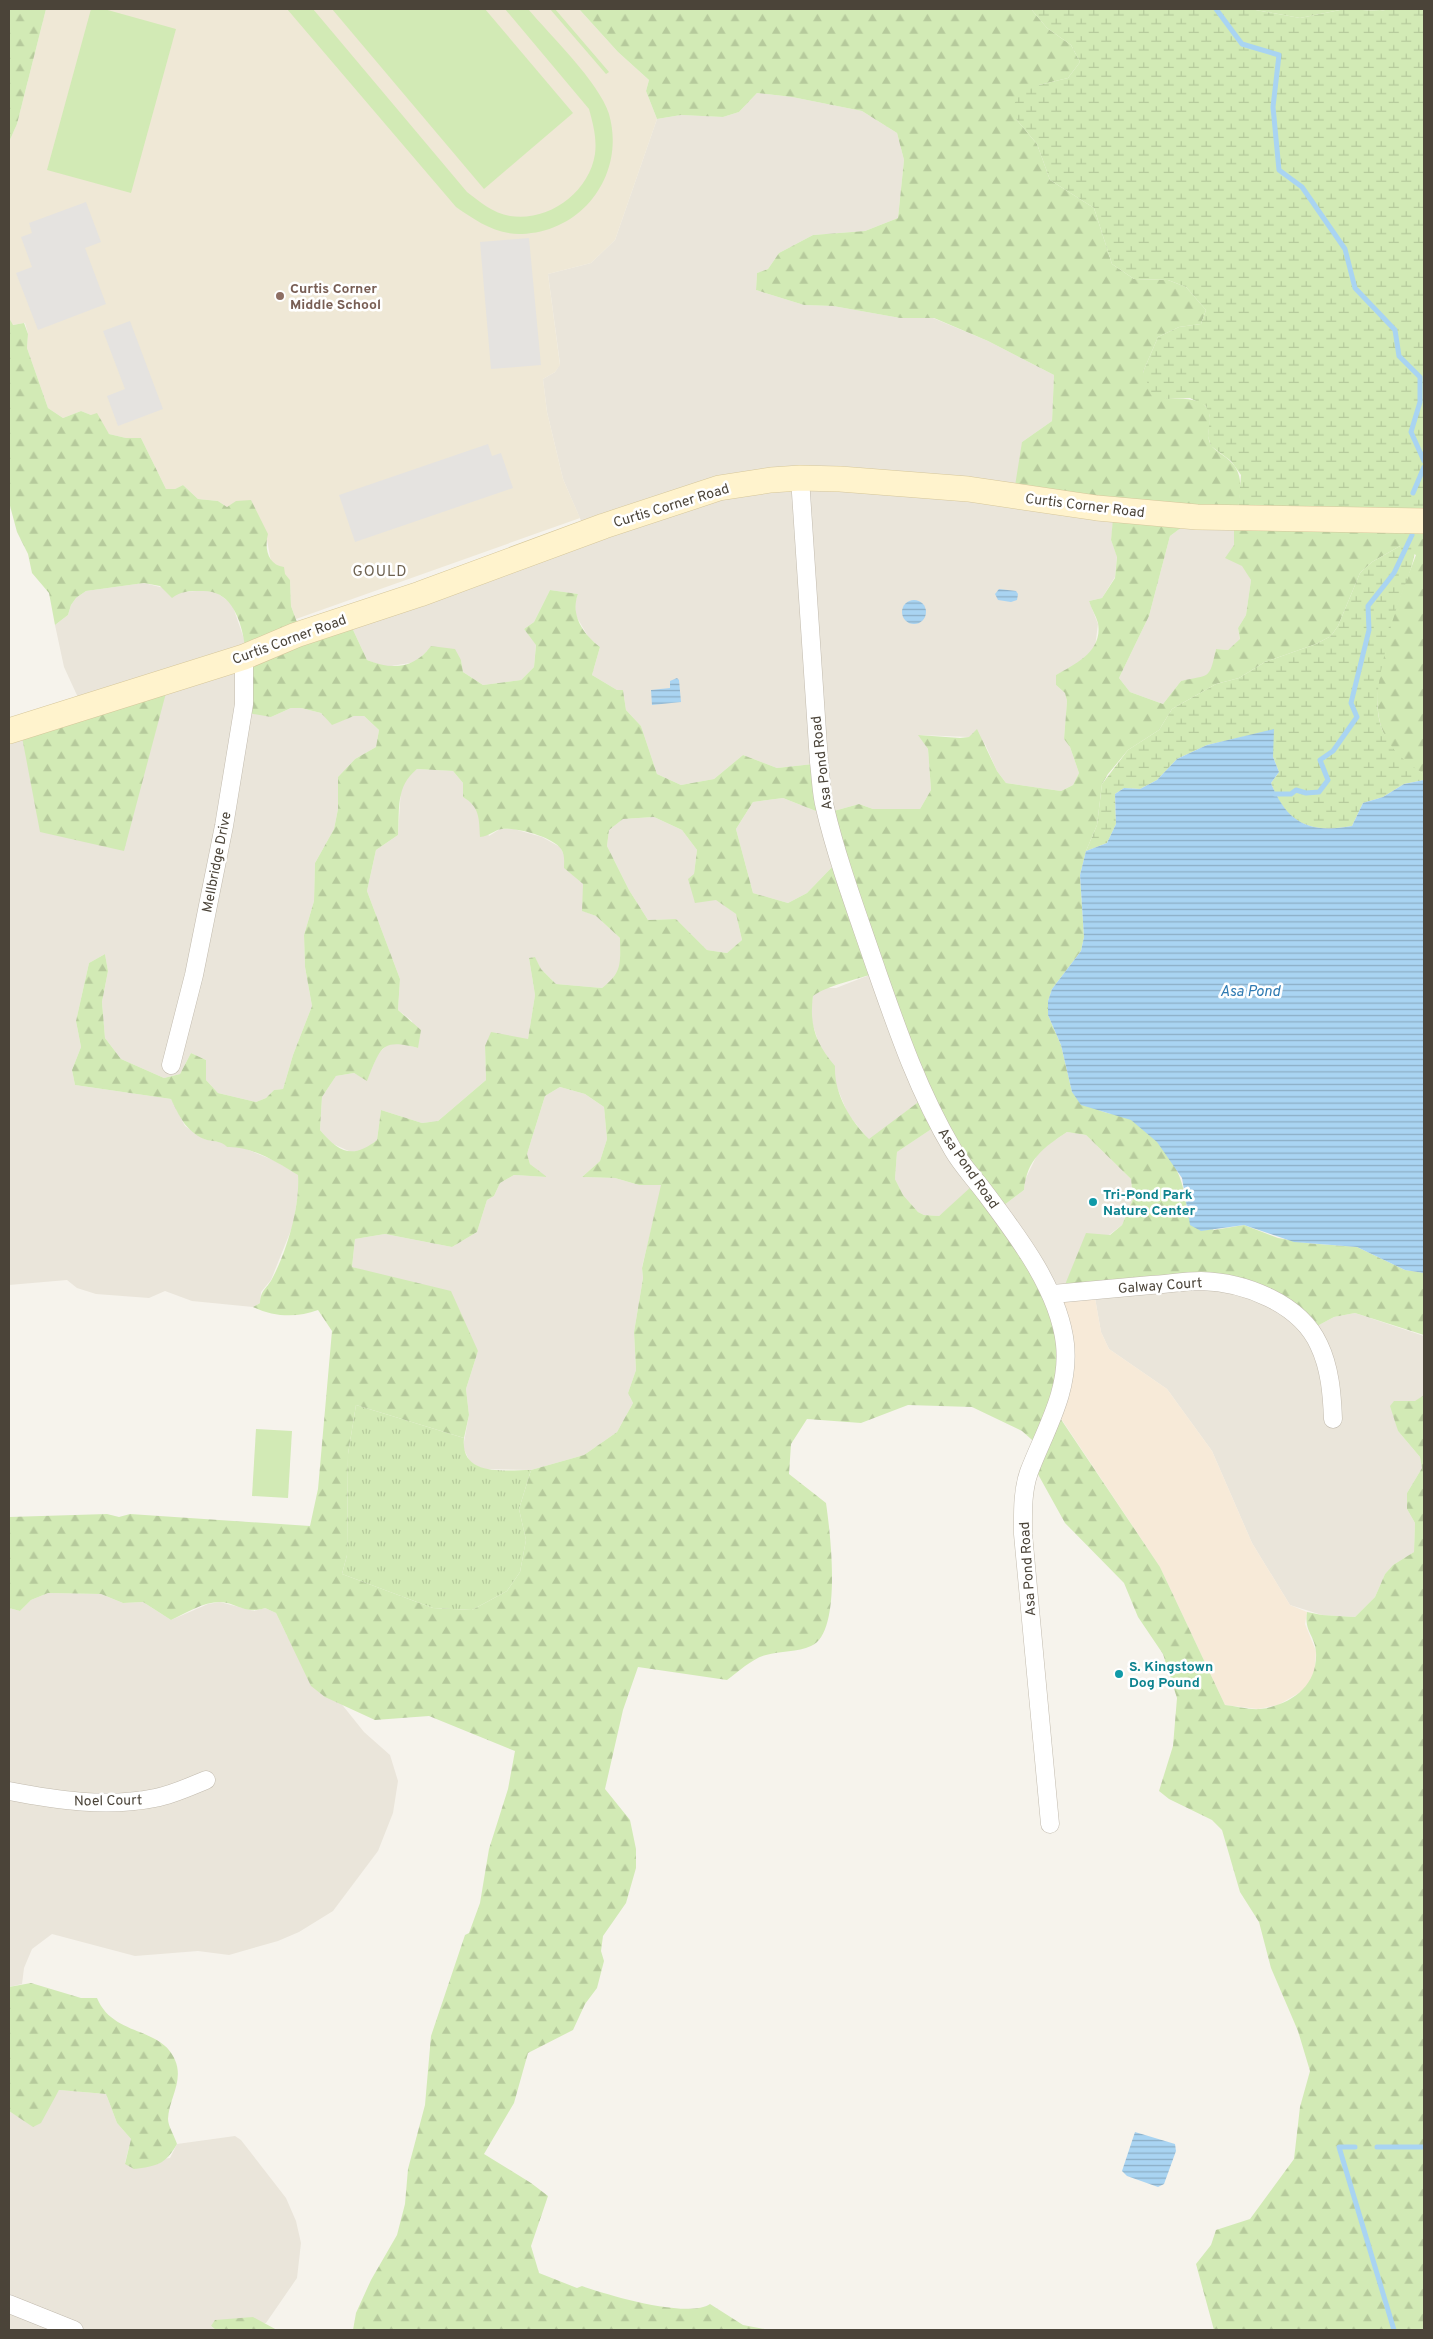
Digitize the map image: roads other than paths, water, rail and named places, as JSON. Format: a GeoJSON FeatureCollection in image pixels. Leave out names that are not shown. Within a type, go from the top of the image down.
{"type":"FeatureCollection","features":[{"type":"Feature","properties":{"kind":"street","name":"Curtis Corner Road"},"geometry":{"type":"LineString","coordinates":[[9,731],[244,656],[296,635],[420,594],[588,532],[719,488],[800,478],[968,489],[1088,507],[1197,516],[1424,521]]}},
{"type":"Feature","properties":{"kind":"street","name":"Asa Pond Road"},"geometry":{"type":"LineString","coordinates":[[800,478],[819,762],[824,807],[845,875],[908,1059],[925,1100],[954,1152],[997,1208],[1053,1294],[1065,1344],[1065,1373],[1050,1426],[1029,1473],[1023,1498],[1022,1534],[1050,1824]]}},
{"type":"Feature","properties":{"kind":"street","name":"Mellbridge Drive"},"geometry":{"type":"LineString","coordinates":[[171,1066],[194,975],[224,826],[244,704],[244,656]]}},
{"type":"Feature","properties":{"kind":"street","name":"Galway Court"},"geometry":{"type":"LineString","coordinates":[[1053,1294],[1200,1281],[1246,1288],[1260,1294],[1288,1309],[1306,1325],[1319,1344],[1327,1365],[1332,1390],[1333,1419]]}},
{"type":"Feature","properties":{"kind":"street","name":"Noel Court"},"geometry":{"type":"LineString","coordinates":[[9,1791],[59,1800],[105,1803],[153,1799],[206,1780]]}},
{"type":"Feature","properties":{"kind":"street"},"geometry":{"type":"LineString","coordinates":[[9,2304],[74,2330]]}},
{"type":"Feature","properties":{"kind":"water"},"geometry":{"type":"Polygon","coordinates":[[[999,589],[1016,591],[1018,594],[1017,600],[1011,602],[998,600],[995,594],[999,589]]]}},
{"type":"Feature","properties":{"kind":"water"},"geometry":{"type":"Polygon","coordinates":[[[914,600],[919,601],[925,607],[925,617],[919,623],[914,624],[909,623],[903,617],[902,612],[903,607],[909,601],[914,600]]]}},
{"type":"Feature","properties":{"kind":"water"},"geometry":{"type":"Polygon","coordinates":[[[677,678],[679,680],[681,702],[652,705],[651,690],[670,688],[670,681],[677,678]]]}},
{"type":"Feature","properties":{"kind":"water","name":"Asa Pond"},"geometry":{"type":"Polygon","coordinates":[[[1274,729],[1273,757],[1279,772],[1271,783],[1284,808],[1301,822],[1312,826],[1337,828],[1352,826],[1363,803],[1383,797],[1404,784],[1424,780],[1424,1273],[1405,1270],[1357,1247],[1294,1242],[1244,1225],[1201,1231],[1190,1225],[1182,1178],[1157,1142],[1131,1120],[1081,1105],[1072,1092],[1061,1045],[1048,1015],[1048,1001],[1052,989],[1081,951],[1084,937],[1080,875],[1086,851],[1107,843],[1116,824],[1115,794],[1124,788],[1140,789],[1157,780],[1177,759],[1207,745],[1274,729]]]}},
{"type":"Feature","properties":{"kind":"water"},"geometry":{"type":"Polygon","coordinates":[[[1135,2132],[1175,2144],[1176,2151],[1164,2184],[1158,2187],[1127,2176],[1122,2171],[1135,2132]]]}},
{"type":"Feature","properties":{"kind":"waterway"},"geometry":{"type":"LineString","coordinates":[[1216,9],[1242,44],[1279,55],[1273,107],[1279,170],[1302,187],[1345,249],[1355,288],[1395,330],[1399,356],[1420,377],[1420,402],[1411,432],[1424,461]]}},
{"type":"Feature","properties":{"kind":"waterway"},"geometry":{"type":"LineString","coordinates":[[1413,493],[1424,467]]}},
{"type":"Feature","properties":{"kind":"waterway"},"geometry":{"type":"LineString","coordinates":[[1275,794],[1291,794],[1296,790],[1306,793],[1319,792],[1328,780],[1320,760],[1333,751],[1357,717],[1351,703],[1369,630],[1368,606],[1394,573],[1412,535]]}},
{"type":"Feature","properties":{"kind":"waterway"},"geometry":{"type":"LineString","coordinates":[[1355,2147],[1339,2147],[1394,2330]]}},
{"type":"Feature","properties":{"kind":"waterway"},"geometry":{"type":"LineString","coordinates":[[1377,2147],[1424,2147]]}},
{"type":"Feature","properties":{"kind":"place","name":"Curtis Corner Middle School"},"geometry":{"type":"Point","coordinates":[280,296]}},
{"type":"Feature","properties":{"kind":"place","name":"Tri-Pond Park Nature Center"},"geometry":{"type":"Point","coordinates":[1093,1202]}},
{"type":"Feature","properties":{"kind":"place","name":"S. Kingstown Dog Pound"},"geometry":{"type":"Point","coordinates":[1119,1674]}},
{"type":"Feature","properties":{"kind":"district","name":"GOULD"},"geometry":{"type":"Point","coordinates":[380,571]}}]}
